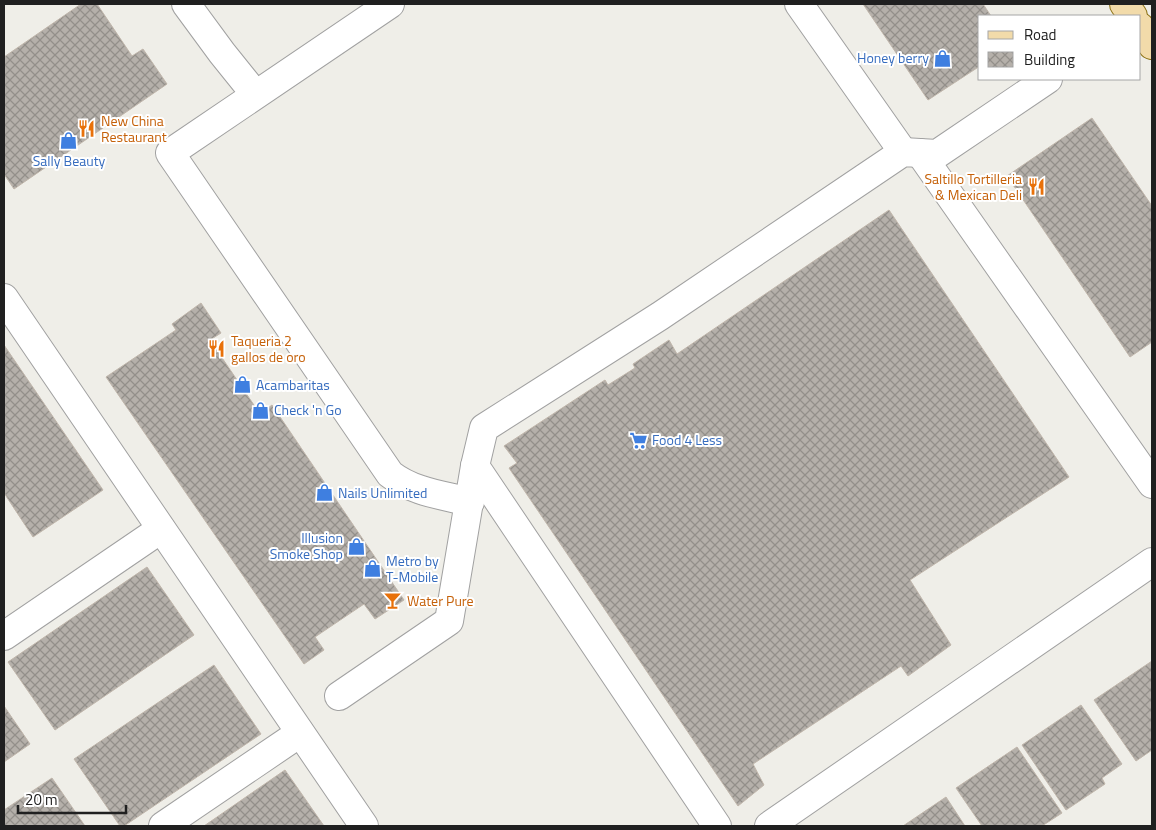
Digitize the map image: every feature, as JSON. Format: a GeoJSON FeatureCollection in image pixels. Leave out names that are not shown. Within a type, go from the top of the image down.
{"type":"FeatureCollection","features":[{"type":"Feature","properties":{"kind":"main road"},"geometry":{"type":"LineString","coordinates":[[1124,4],[1132,15]]}},
{"type":"Feature","properties":{"kind":"main road"},"geometry":{"type":"LineString","coordinates":[[1141,28],[1152,45]]}},
{"type":"Feature","properties":{"kind":"street"},"geometry":{"type":"LineString","coordinates":[[181,4],[255,94]]}},
{"type":"Feature","properties":{"kind":"street"},"geometry":{"type":"LineString","coordinates":[[390,4],[170,153],[390,474],[415,489],[470,502]]}},
{"type":"Feature","properties":{"kind":"street"},"geometry":{"type":"LineString","coordinates":[[798,4],[911,153],[1152,484]]}},
{"type":"Feature","properties":{"kind":"street"},"geometry":{"type":"LineString","coordinates":[[339,696],[450,621],[475,466],[484,428],[667,312],[827,205],[911,153],[937,154],[1047,80]]}},
{"type":"Feature","properties":{"kind":"street"},"geometry":{"type":"LineString","coordinates":[[4,298],[364,826]]}},
{"type":"Feature","properties":{"kind":"street"},"geometry":{"type":"LineString","coordinates":[[475,466],[718,826]]}},
{"type":"Feature","properties":{"kind":"street"},"geometry":{"type":"LineString","coordinates":[[4,636],[161,528]]}},
{"type":"Feature","properties":{"kind":"street"},"geometry":{"type":"LineString","coordinates":[[769,826],[1152,562]]}},
{"type":"Feature","properties":{"kind":"street"},"geometry":{"type":"LineString","coordinates":[[163,826],[300,733]]}},
{"type":"Feature","properties":{"kind":"building"},"geometry":{"type":"Polygon","coordinates":[[[81,4],[97,4],[132,56],[143,49],[167,84],[14,189],[4,174],[4,57],[81,4]]]}},
{"type":"Feature","properties":{"kind":"building"},"geometry":{"type":"Polygon","coordinates":[[[863,4],[983,4],[990,15],[978,15],[978,67],[928,100],[863,4]]]}},
{"type":"Feature","properties":{"kind":"building"},"geometry":{"type":"Polygon","coordinates":[[[1092,118],[1152,206],[1152,342],[1130,357],[1007,176],[1092,118]]]}},
{"type":"Feature","properties":{"kind":"building"},"geometry":{"type":"Polygon","coordinates":[[[889,210],[1069,477],[910,580],[951,645],[908,676],[901,666],[753,764],[764,785],[738,806],[509,468],[517,463],[504,446],[605,380],[608,385],[635,368],[633,364],[669,340],[677,354],[889,210]]]}},
{"type":"Feature","properties":{"kind":"building"},"geometry":{"type":"Polygon","coordinates":[[[201,303],[221,333],[210,340],[260,414],[272,405],[404,600],[375,619],[364,604],[315,637],[324,650],[304,664],[106,377],[176,330],[172,324],[201,303]]]}},
{"type":"Feature","properties":{"kind":"building"},"geometry":{"type":"Polygon","coordinates":[[[4,345],[103,490],[33,537],[4,493],[4,345]]]}},
{"type":"Feature","properties":{"kind":"building"},"geometry":{"type":"Polygon","coordinates":[[[147,567],[194,635],[55,730],[8,662],[147,567]]]}},
{"type":"Feature","properties":{"kind":"building"},"geometry":{"type":"Polygon","coordinates":[[[1152,661],[1152,750],[1136,761],[1094,700],[1152,661]]]}},
{"type":"Feature","properties":{"kind":"building"},"geometry":{"type":"Polygon","coordinates":[[[214,665],[261,734],[124,826],[120,826],[74,759],[214,665]]]}},
{"type":"Feature","properties":{"kind":"building"},"geometry":{"type":"Polygon","coordinates":[[[1081,705],[1122,764],[1102,778],[1105,784],[1066,810],[1022,745],[1081,705]]]}},
{"type":"Feature","properties":{"kind":"building"},"geometry":{"type":"Polygon","coordinates":[[[4,706],[30,744],[4,762],[4,706]]]}},
{"type":"Feature","properties":{"kind":"building"},"geometry":{"type":"Polygon","coordinates":[[[1017,747],[1062,813],[1042,826],[982,826],[956,788],[1017,747]]]}},
{"type":"Feature","properties":{"kind":"building"},"geometry":{"type":"Polygon","coordinates":[[[285,770],[324,826],[204,826],[285,770]]]}},
{"type":"Feature","properties":{"kind":"building"},"geometry":{"type":"Polygon","coordinates":[[[52,778],[85,826],[4,826],[4,810],[52,778]]]}},
{"type":"Feature","properties":{"kind":"building"},"geometry":{"type":"Polygon","coordinates":[[[946,797],[965,826],[903,826],[946,797]]]}},
{"type":"Feature","properties":{"kind":"place","name":"Honey berry"},"geometry":{"type":"Point","coordinates":[943,58]}},
{"type":"Feature","properties":{"kind":"place","name":"New China Restaurant"},"geometry":{"type":"Point","coordinates":[87,129]}},
{"type":"Feature","properties":{"kind":"place","name":"Sally Beauty"},"geometry":{"type":"Point","coordinates":[69,141]}},
{"type":"Feature","properties":{"kind":"place","name":"Saltillo Tortilleria & Mexican Deli"},"geometry":{"type":"Point","coordinates":[1036,187]}},
{"type":"Feature","properties":{"kind":"place","name":"Taqueria 2 gallos de oro"},"geometry":{"type":"Point","coordinates":[217,349]}},
{"type":"Feature","properties":{"kind":"place","name":"Acambaritas"},"geometry":{"type":"Point","coordinates":[242,385]}},
{"type":"Feature","properties":{"kind":"place","name":"Check 'n Go"},"geometry":{"type":"Point","coordinates":[260,410]}},
{"type":"Feature","properties":{"kind":"place","name":"Food 4 Less"},"geometry":{"type":"Point","coordinates":[638,440]}},
{"type":"Feature","properties":{"kind":"place","name":"Nails Unlimited"},"geometry":{"type":"Point","coordinates":[324,493]}},
{"type":"Feature","properties":{"kind":"place","name":"Illusion Smoke Shop"},"geometry":{"type":"Point","coordinates":[357,546]}},
{"type":"Feature","properties":{"kind":"place","name":"Metro by T-Mobile"},"geometry":{"type":"Point","coordinates":[372,569]}},
{"type":"Feature","properties":{"kind":"place","name":"Water Pure"},"geometry":{"type":"Point","coordinates":[393,601]}}]}
